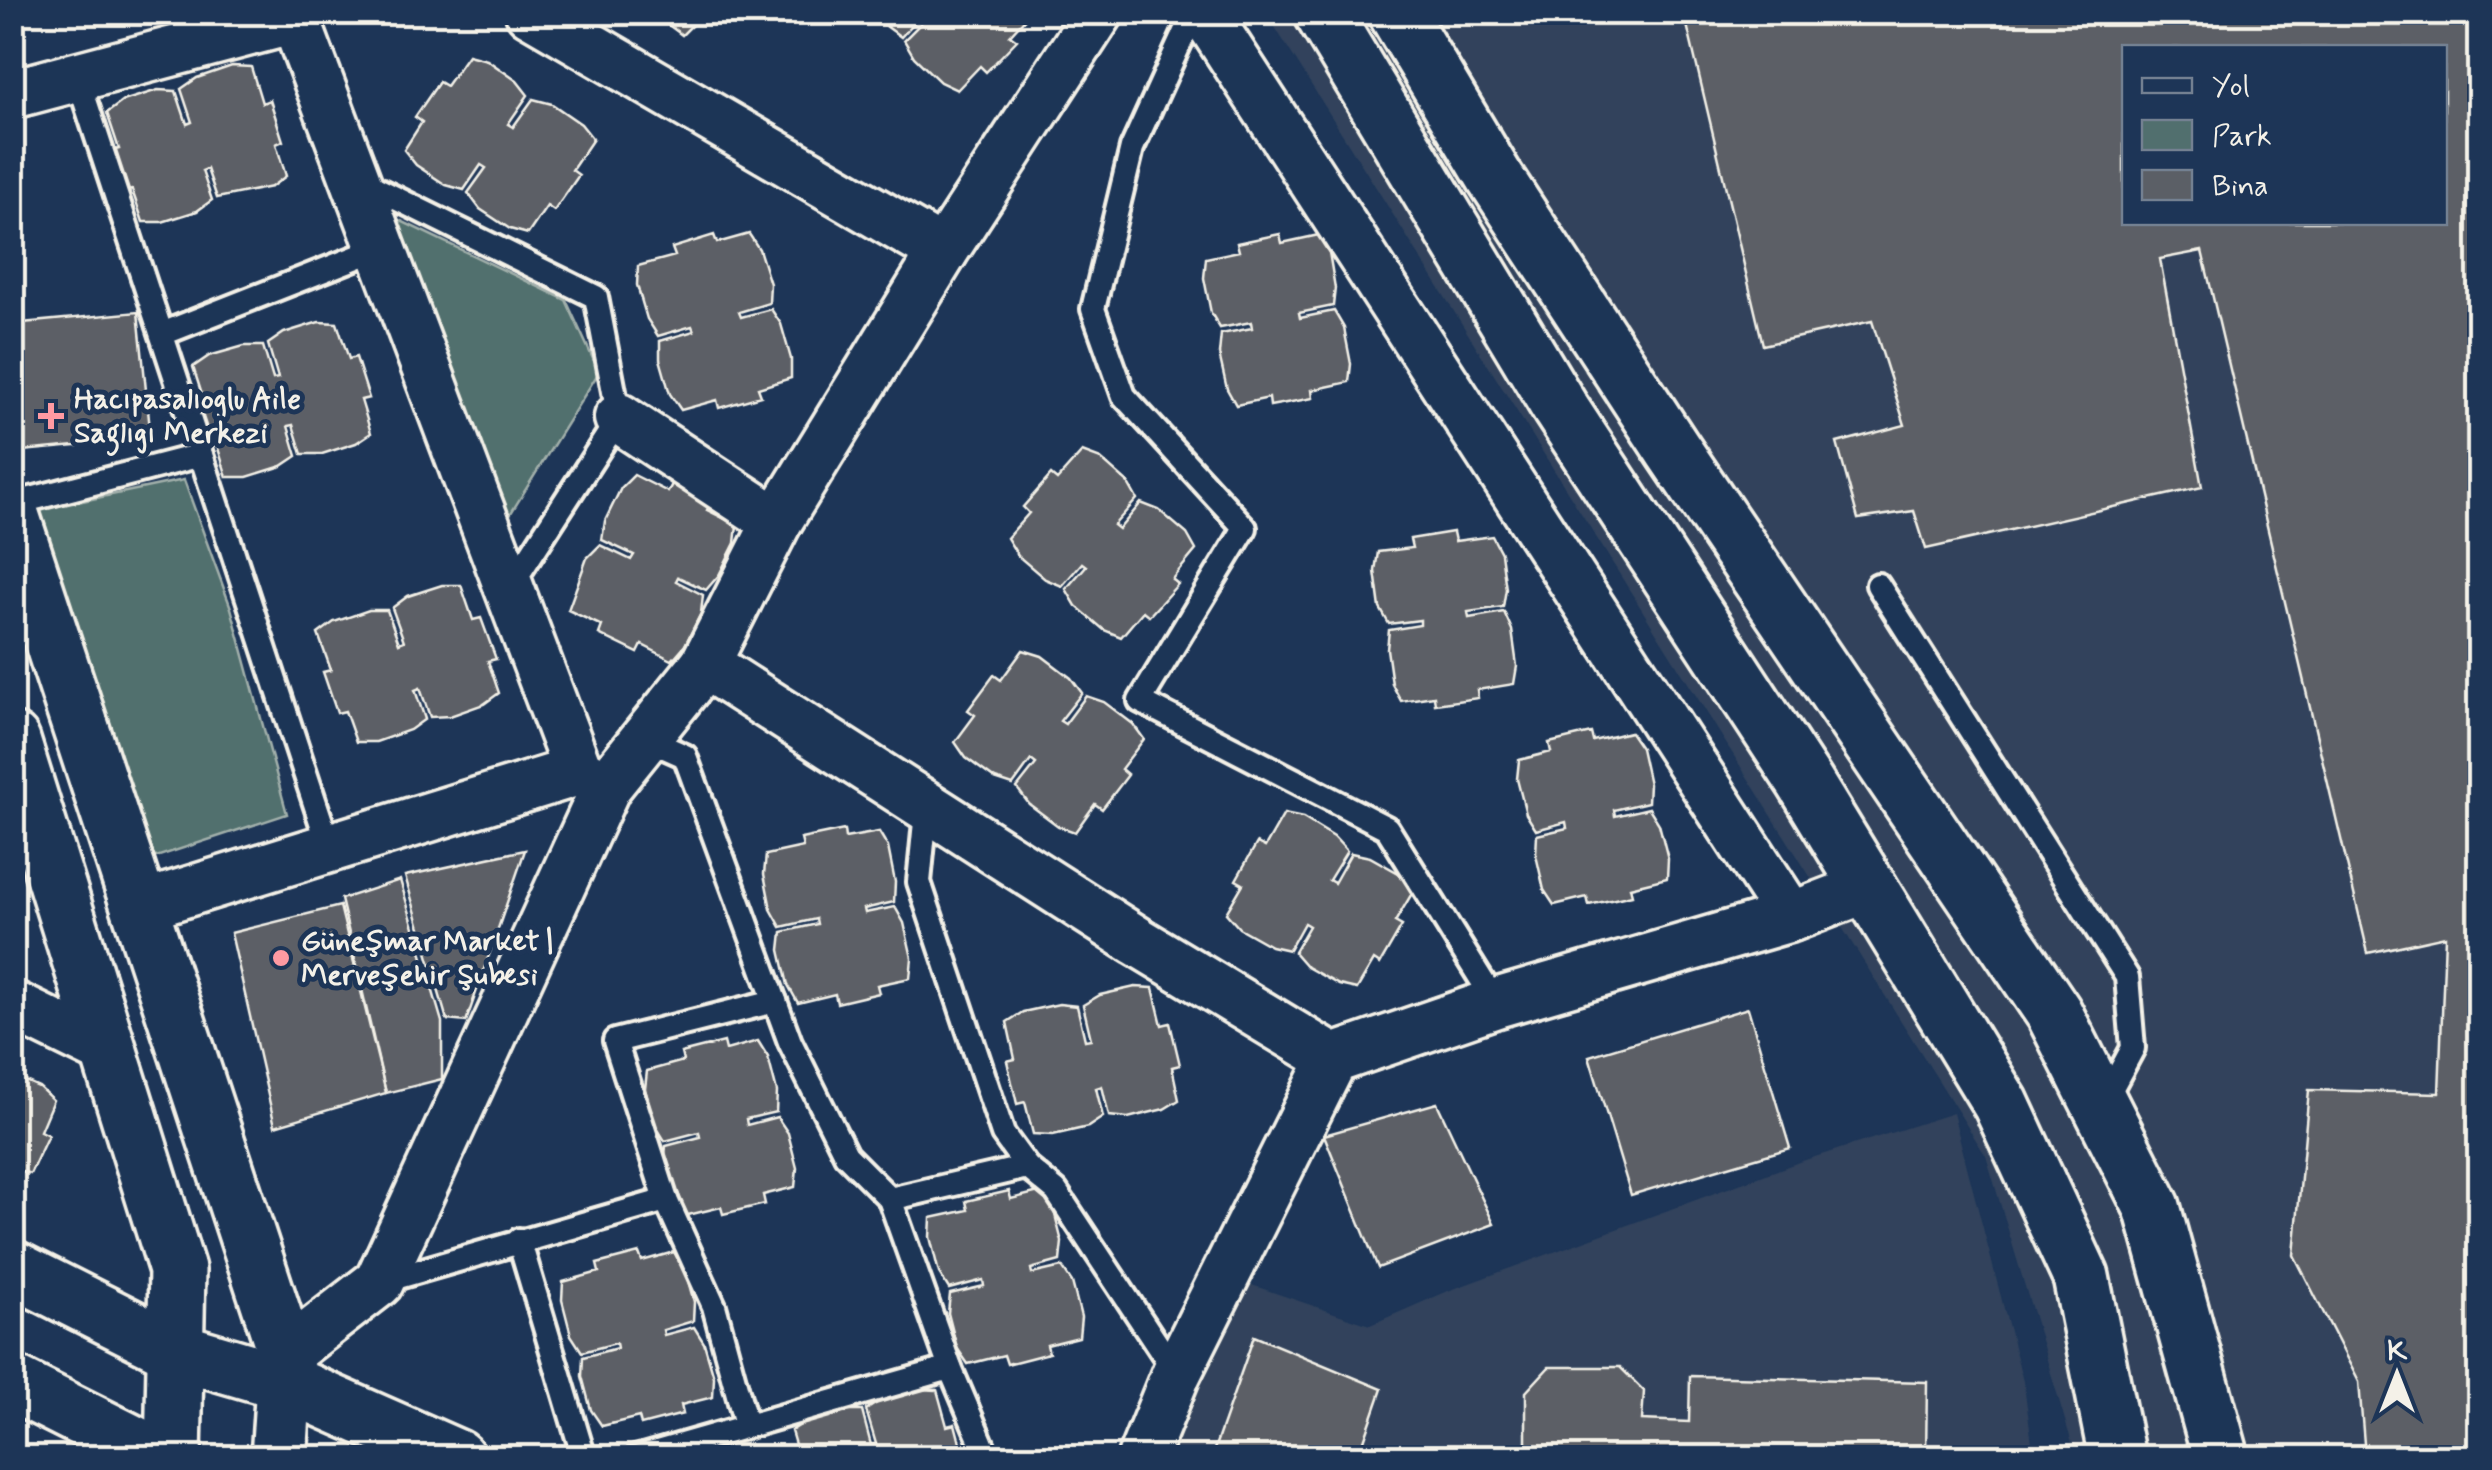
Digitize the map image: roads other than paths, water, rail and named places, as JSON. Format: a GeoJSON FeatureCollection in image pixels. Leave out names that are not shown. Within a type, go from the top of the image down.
{"type":"FeatureCollection","features":[{"type":"Feature","properties":{"kind":"street"},"geometry":{"type":"LineString","coordinates":[[530,12],[942,252]]}},
{"type":"Feature","properties":{"kind":"street"},"geometry":{"type":"LineString","coordinates":[[138,908],[329,846],[592,779],[642,737],[705,664],[777,522],[942,252],[1099,12]]}},
{"type":"Feature","properties":{"kind":"street"},"geometry":{"type":"LineString","coordinates":[[1204,12],[1792,917]]}},
{"type":"Feature","properties":{"kind":"street"},"geometry":{"type":"LineString","coordinates":[[1322,12],[1560,408],[1869,887],[2002,1104],[2081,1276],[2117,1458]]}},
{"type":"Feature","properties":{"kind":"street"},"geometry":{"type":"LineString","coordinates":[[1396,12],[1494,176],[1673,450],[2054,1013],[2152,1207],[2221,1458]]}},
{"type":"Feature","properties":{"kind":"street"},"geometry":{"type":"LineString","coordinates":[[12,94],[297,16],[353,177],[510,587],[592,779],[379,1282],[285,1368]]}},
{"type":"Feature","properties":{"kind":"street"},"geometry":{"type":"LineString","coordinates":[[619,418],[777,522]]}},
{"type":"Feature","properties":{"kind":"street"},"geometry":{"type":"LineString","coordinates":[[12,518],[285,1368],[279,1458]]}},
{"type":"Feature","properties":{"kind":"street"},"geometry":{"type":"LineString","coordinates":[[705,664],[927,802],[1137,941],[1333,1059]]}},
{"type":"Feature","properties":{"kind":"street"},"geometry":{"type":"LineString","coordinates":[[12,741],[177,1270],[172,1458]]}},
{"type":"Feature","properties":{"kind":"street"},"geometry":{"type":"LineString","coordinates":[[1142,1458],[1176,1374],[1333,1059],[1496,1002],[1792,917],[1869,887]]}},
{"type":"Feature","properties":{"kind":"street"},"geometry":{"type":"LineString","coordinates":[[12,1006],[110,1053]]}},
{"type":"Feature","properties":{"kind":"street"},"geometry":{"type":"LineString","coordinates":[[12,1268],[175,1350],[285,1368],[457,1458]]}},
{"type":"Feature","properties":{"kind":"street"},"geometry":{"type":"LineString","coordinates":[[12,1383],[162,1458]]}},
{"type":"Feature","properties":{"kind":"lane"},"geometry":{"type":"LineString","coordinates":[[1194,12],[1132,148],[1093,309],[1124,396],[1245,528],[1140,701],[1387,828],[1496,1002]]}},
{"type":"Feature","properties":{"kind":"lane"},"geometry":{"type":"LineString","coordinates":[[77,76],[329,846]]}},
{"type":"Feature","properties":{"kind":"lane"},"geometry":{"type":"LineString","coordinates":[[353,177],[596,298],[619,418],[510,587]]}},
{"type":"Feature","properties":{"kind":"lane"},"geometry":{"type":"LineString","coordinates":[[162,334],[380,248]]}},
{"type":"Feature","properties":{"kind":"lane"},"geometry":{"type":"LineString","coordinates":[[12,504],[202,454]]}},
{"type":"Feature","properties":{"kind":"lane"},"geometry":{"type":"LineString","coordinates":[[1878,584],[2127,977],[2132,1048],[2102,1108]]}},
{"type":"Feature","properties":{"kind":"lane"},"geometry":{"type":"LineString","coordinates":[[642,737],[685,756],[775,1000],[846,1155],[890,1199],[950,1368],[988,1458]]}},
{"type":"Feature","properties":{"kind":"lane"},"geometry":{"type":"LineString","coordinates":[[927,802],[919,882],[1003,1134],[1027,1167],[1056,1191],[1176,1374]]}},
{"type":"Feature","properties":{"kind":"lane"},"geometry":{"type":"LineString","coordinates":[[746,1424],[714,1306],[666,1200],[614,1042],[775,1000]]}},
{"type":"Feature","properties":{"kind":"lane"},"geometry":{"type":"LineString","coordinates":[[890,1199],[1027,1167]]}},
{"type":"Feature","properties":{"kind":"lane"},"geometry":{"type":"LineString","coordinates":[[379,1282],[666,1200]]}},
{"type":"Feature","properties":{"kind":"lane"},"geometry":{"type":"LineString","coordinates":[[519,1240],[584,1458]]}},
{"type":"Feature","properties":{"kind":"lane"},"geometry":{"type":"LineString","coordinates":[[636,1458],[950,1368]]}},
{"type":"Feature","properties":{"kind":"place","name":"Hacıpasalıoglu Aile Saglıgı Merkezi"},"geometry":{"type":"Point","coordinates":[51,416]}},
{"type":"Feature","properties":{"kind":"place","name":"Güneşmar Market | Merveşehir Şubesi"},"geometry":{"type":"Point","coordinates":[281,958]}}]}
